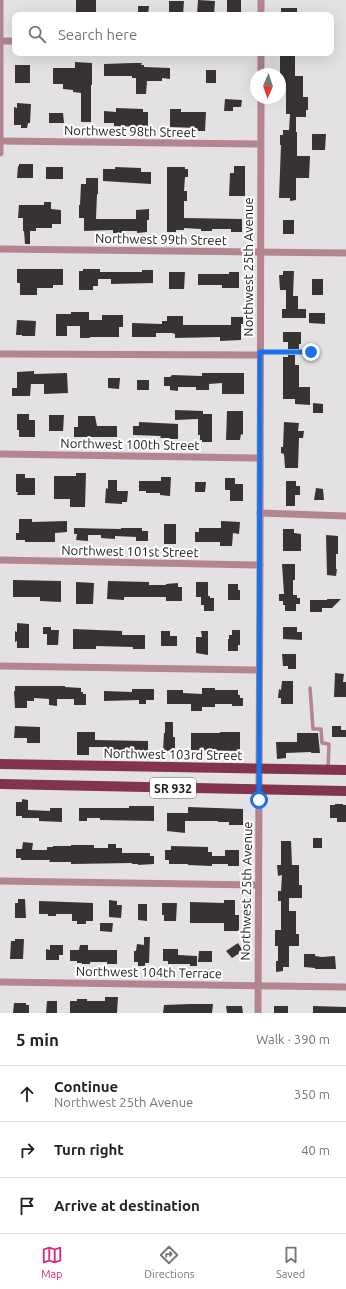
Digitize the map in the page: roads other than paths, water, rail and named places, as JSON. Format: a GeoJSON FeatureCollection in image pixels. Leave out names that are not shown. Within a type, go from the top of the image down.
{"type":"FeatureCollection","features":[{"type":"Feature","properties":{"kind":"main road","name":"Northwest 103rd Street"},"geometry":{"type":"LineString","coordinates":[[0,764],[346,770]]}},
{"type":"Feature","properties":{"kind":"main road","name":"SR 932"},"geometry":{"type":"LineString","coordinates":[[0,784],[346,790]]}},
{"type":"Feature","properties":{"kind":"street"},"geometry":{"type":"LineString","coordinates":[[0,0],[0,153]]}},
{"type":"Feature","properties":{"kind":"street"},"geometry":{"type":"LineString","coordinates":[[261,0],[261,12]]}},
{"type":"Feature","properties":{"kind":"street"},"geometry":{"type":"LineString","coordinates":[[0,41],[12,41]]}},
{"type":"Feature","properties":{"kind":"street"},"geometry":{"type":"LineString","coordinates":[[261,56],[261,68]]}},
{"type":"Feature","properties":{"kind":"street","name":"Northwest 25th Avenue"},"geometry":{"type":"LineString","coordinates":[[258,1013],[257,986],[260,768],[260,104]]}},
{"type":"Feature","properties":{"kind":"street","name":"Northwest 98th Street"},"geometry":{"type":"LineString","coordinates":[[0,141],[260,144]]}},
{"type":"Feature","properties":{"kind":"street","name":"Northwest 99th Street"},"geometry":{"type":"LineString","coordinates":[[0,249],[346,253]]}},
{"type":"Feature","properties":{"kind":"street"},"geometry":{"type":"LineString","coordinates":[[0,354],[260,354]]}},
{"type":"Feature","properties":{"kind":"street","name":"Northwest 100th Street"},"geometry":{"type":"LineString","coordinates":[[0,454],[260,458]]}},
{"type":"Feature","properties":{"kind":"street"},"geometry":{"type":"LineString","coordinates":[[260,513],[346,516]]}},
{"type":"Feature","properties":{"kind":"street","name":"Northwest 101st Street"},"geometry":{"type":"LineString","coordinates":[[0,560],[260,565]]}},
{"type":"Feature","properties":{"kind":"street"},"geometry":{"type":"LineString","coordinates":[[0,666],[259,670]]}},
{"type":"Feature","properties":{"kind":"street"},"geometry":{"type":"LineString","coordinates":[[0,881],[258,885]]}},
{"type":"Feature","properties":{"kind":"street","name":"Northwest 104th Terrace"},"geometry":{"type":"LineString","coordinates":[[0,982],[346,987]]}},
{"type":"Feature","properties":{"kind":"lane"},"geometry":{"type":"LineString","coordinates":[[260,354],[311,352]]}},
{"type":"Feature","properties":{"kind":"lane"},"geometry":{"type":"LineString","coordinates":[[310,688],[313,729],[321,729],[322,743],[329,744],[328,770]]}}]}
